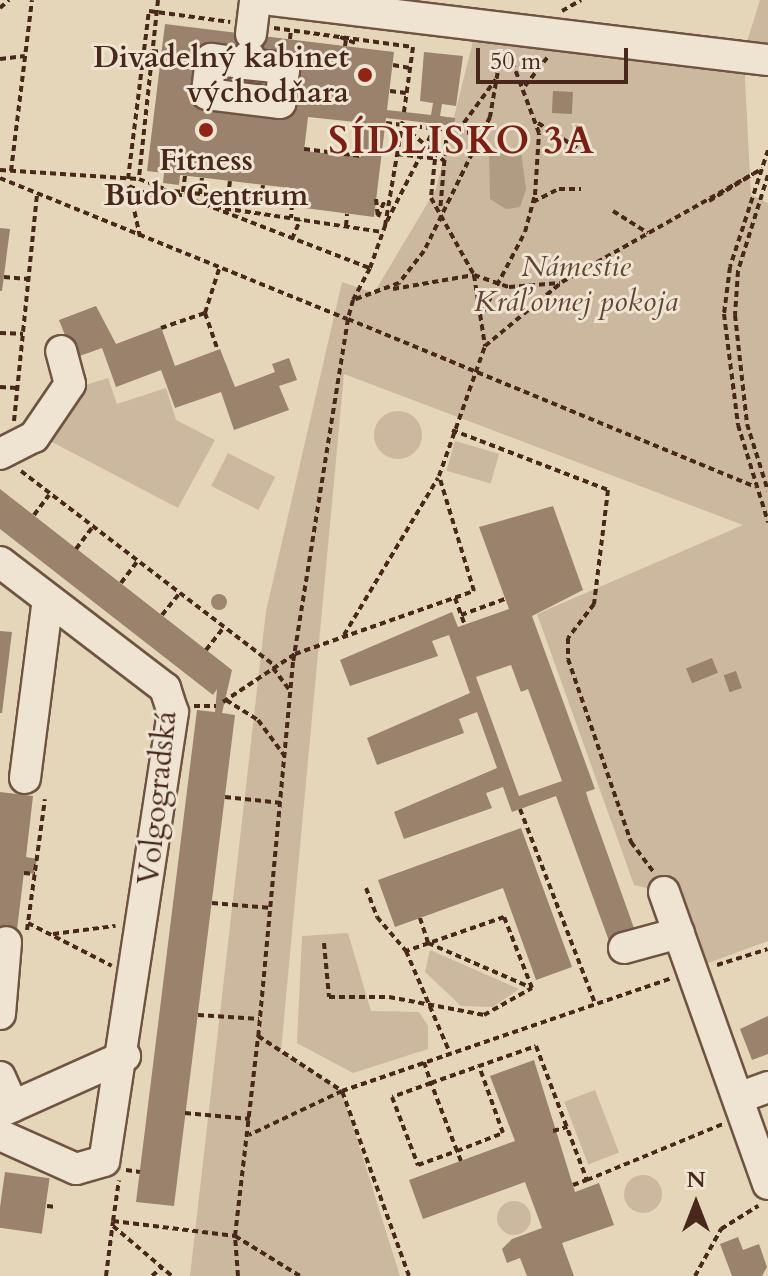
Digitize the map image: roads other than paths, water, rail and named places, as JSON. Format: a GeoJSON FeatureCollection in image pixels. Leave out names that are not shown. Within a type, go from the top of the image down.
{"type":"FeatureCollection","features":[{"type":"Feature","properties":{"kind":"street"},"geometry":{"type":"LineString","coordinates":[[272,0],[499,19],[768,60]]}},
{"type":"Feature","properties":{"kind":"street"},"geometry":{"type":"LineString","coordinates":[[6,452],[34,437],[70,384],[61,351]]}},
{"type":"Feature","properties":{"kind":"street","name":"Volgogradská"},"geometry":{"type":"LineString","coordinates":[[0,562],[165,688],[173,712],[125,1056],[104,1161],[76,1169],[0,1135]]}},
{"type":"Feature","properties":{"kind":"street"},"geometry":{"type":"LineString","coordinates":[[35,789],[48,599]]}},
{"type":"Feature","properties":{"kind":"street"},"geometry":{"type":"LineString","coordinates":[[664,892],[767,1182]]}},
{"type":"Feature","properties":{"kind":"street"},"geometry":{"type":"LineString","coordinates":[[0,1014],[17,932]]}},
{"type":"Feature","properties":{"kind":"street"},"geometry":{"type":"LineString","coordinates":[[624,948],[679,933]]}},
{"type":"Feature","properties":{"kind":"street"},"geometry":{"type":"LineString","coordinates":[[0,1077],[7,1109],[125,1056]]}},
{"type":"Feature","properties":{"kind":"street"},"geometry":{"type":"LineString","coordinates":[[741,1107],[768,1087]]}},
{"type":"Feature","properties":{"kind":"place","name":"Divadelný kabinet východňara"},"geometry":{"type":"Point","coordinates":[365,75]}},
{"type":"Feature","properties":{"kind":"place","name":"Fitness Budo Centrum"},"geometry":{"type":"Point","coordinates":[206,130]}},
{"type":"Feature","properties":{"kind":"district","name":"SÍDLISKO 3A"},"geometry":{"type":"Point","coordinates":[462,142]}},
{"type":"Feature","properties":{"kind":"park label","name":"Námestie Kráľovnej pokoja"},"geometry":{"type":"Point","coordinates":[576,284]}}]}
